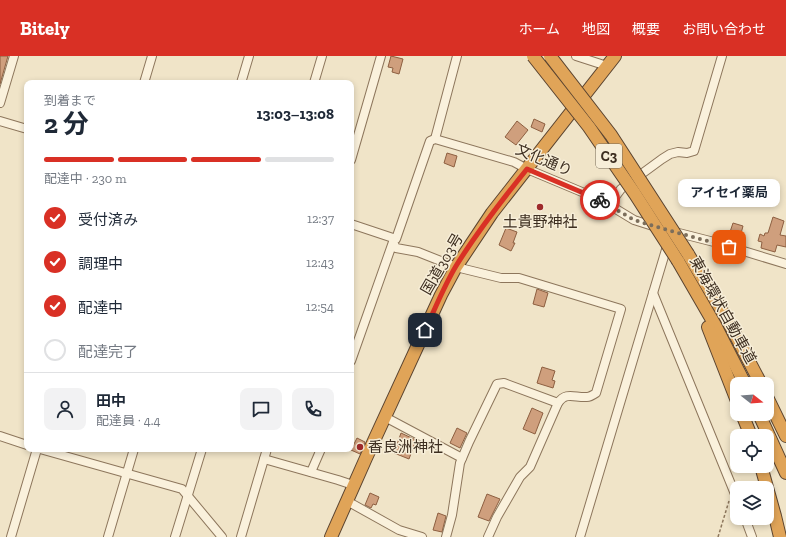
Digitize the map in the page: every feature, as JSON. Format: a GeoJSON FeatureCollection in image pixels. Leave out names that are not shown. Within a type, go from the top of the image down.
{"type":"FeatureCollection","features":[{"type":"Feature","properties":{"kind":"highway","name":"東海環状自動車道"},"geometry":{"type":"LineString","coordinates":[[533,56],[589,127],[635,194],[692,285],[715,325],[741,377]]}},
{"type":"Feature","properties":{"kind":"highway","name":"東海環状自動車道"},"geometry":{"type":"LineString","coordinates":[[550,56],[611,135],[688,254],[728,321],[757,377]]}},
{"type":"Feature","properties":{"kind":"highway","name":"国道303号"},"geometry":{"type":"LineString","coordinates":[[331,537],[441,295],[456,267],[492,213],[615,56]]}},
{"type":"Feature","properties":{"kind":"highway"},"geometry":{"type":"LineString","coordinates":[[692,285],[730,383]]}},
{"type":"Feature","properties":{"kind":"highway"},"geometry":{"type":"LineString","coordinates":[[774,411],[786,436]]}},
{"type":"Feature","properties":{"kind":"highway"},"geometry":{"type":"LineString","coordinates":[[762,421],[786,474]]}},
{"type":"Feature","properties":{"kind":"highway"},"geometry":{"type":"LineString","coordinates":[[763,473],[780,537]]}},
{"type":"Feature","properties":{"kind":"street"},"geometry":{"type":"LineString","coordinates":[[0,103],[14,56]]}},
{"type":"Feature","properties":{"kind":"street"},"geometry":{"type":"LineString","coordinates":[[145,80],[152,56]]}},
{"type":"Feature","properties":{"kind":"street"},"geometry":{"type":"LineString","coordinates":[[242,80],[249,56]]}},
{"type":"Feature","properties":{"kind":"street"},"geometry":{"type":"LineString","coordinates":[[315,80],[322,56]]}},
{"type":"Feature","properties":{"kind":"street"},"geometry":{"type":"LineString","coordinates":[[354,150],[382,56]]}},
{"type":"Feature","properties":{"kind":"street"},"geometry":{"type":"LineString","coordinates":[[354,225],[396,239],[430,142],[435,139],[457,56]]}},
{"type":"Feature","properties":{"kind":"street"},"geometry":{"type":"LineString","coordinates":[[576,56],[607,66]]}},
{"type":"Feature","properties":{"kind":"street"},"geometry":{"type":"LineString","coordinates":[[609,205],[621,189],[662,159],[670,154],[694,151],[722,56]]}},
{"type":"Feature","properties":{"kind":"street"},"geometry":{"type":"LineString","coordinates":[[0,121],[24,128]]}},
{"type":"Feature","properties":{"kind":"street","name":"文化通り"},"geometry":{"type":"LineString","coordinates":[[435,139],[514,162],[609,205],[634,220],[786,264]]}},
{"type":"Feature","properties":{"kind":"street"},"geometry":{"type":"LineString","coordinates":[[580,537],[672,231]]}},
{"type":"Feature","properties":{"kind":"street"},"geometry":{"type":"LineString","coordinates":[[354,352],[393,242],[396,248],[418,252],[456,267],[501,278],[519,278],[622,308],[596,393],[588,397],[569,395],[562,398],[558,403],[530,467],[520,477],[497,517],[488,537]]}},
{"type":"Feature","properties":{"kind":"street"},"geometry":{"type":"LineString","coordinates":[[653,293],[730,482]]}},
{"type":"Feature","properties":{"kind":"street"},"geometry":{"type":"LineString","coordinates":[[446,537],[452,515],[460,463],[497,384],[504,383],[558,403]]}},
{"type":"Feature","properties":{"kind":"street"},"geometry":{"type":"LineString","coordinates":[[385,416],[462,458]]}},
{"type":"Feature","properties":{"kind":"street"},"geometry":{"type":"LineString","coordinates":[[0,436],[24,444]]}},
{"type":"Feature","properties":{"kind":"street"},"geometry":{"type":"LineString","coordinates":[[11,537],[36,452]]}},
{"type":"Feature","properties":{"kind":"street"},"geometry":{"type":"LineString","coordinates":[[50,452],[182,489],[222,537]]}},
{"type":"Feature","properties":{"kind":"street"},"geometry":{"type":"LineString","coordinates":[[108,537],[133,452]]}},
{"type":"Feature","properties":{"kind":"street"},"geometry":{"type":"LineString","coordinates":[[175,537],[201,452]]}},
{"type":"Feature","properties":{"kind":"street"},"geometry":{"type":"LineString","coordinates":[[241,537],[266,452]]}},
{"type":"Feature","properties":{"kind":"street"},"geometry":{"type":"LineString","coordinates":[[311,472],[320,452]]}},
{"type":"Feature","properties":{"kind":"street"},"geometry":{"type":"LineString","coordinates":[[264,459],[338,480],[353,486]]}},
{"type":"Feature","properties":{"kind":"street"},"geometry":{"type":"LineString","coordinates":[[347,501],[399,530],[422,537]]}},
{"type":"Feature","properties":{"kind":"street"},"geometry":{"type":"LineString","coordinates":[[747,525],[752,537]]}},
{"type":"Feature","properties":{"kind":"path"},"geometry":{"type":"LineString","coordinates":[[718,537],[730,499]]}},
{"type":"Feature","properties":{"kind":"building"},"geometry":{"type":"Polygon","coordinates":[[[0,56],[8,56],[0,84],[0,56]]]}},
{"type":"Feature","properties":{"kind":"building"},"geometry":{"type":"Polygon","coordinates":[[[391,56],[403,59],[399,74],[392,72],[393,68],[388,67],[391,56]]]}},
{"type":"Feature","properties":{"kind":"building"},"geometry":{"type":"Polygon","coordinates":[[[534,119],[545,124],[542,132],[531,127],[534,119]]]}},
{"type":"Feature","properties":{"kind":"building"},"geometry":{"type":"Polygon","coordinates":[[[517,121],[528,130],[516,145],[505,137],[517,121]]]}},
{"type":"Feature","properties":{"kind":"building"},"geometry":{"type":"Polygon","coordinates":[[[447,153],[457,156],[454,167],[444,163],[447,153]]]}},
{"type":"Feature","properties":{"kind":"building"},"geometry":{"type":"Polygon","coordinates":[[[773,217],[784,221],[780,235],[786,236],[786,247],[777,245],[775,252],[761,248],[762,242],[758,241],[760,234],[764,236],[765,233],[768,233],[773,217]]]}},
{"type":"Feature","properties":{"kind":"building"},"geometry":{"type":"Polygon","coordinates":[[[733,223],[743,226],[739,241],[728,238],[733,223]]]}},
{"type":"Feature","properties":{"kind":"building"},"geometry":{"type":"Polygon","coordinates":[[[506,228],[517,232],[513,243],[515,243],[511,251],[499,245],[506,228]]]}},
{"type":"Feature","properties":{"kind":"building"},"geometry":{"type":"Polygon","coordinates":[[[537,289],[548,293],[544,307],[533,304],[537,289]]]}},
{"type":"Feature","properties":{"kind":"building"},"geometry":{"type":"Polygon","coordinates":[[[542,367],[555,371],[552,380],[555,381],[553,388],[537,383],[542,367]]]}},
{"type":"Feature","properties":{"kind":"building"},"geometry":{"type":"Polygon","coordinates":[[[532,408],[543,413],[535,434],[523,429],[532,408]]]}},
{"type":"Feature","properties":{"kind":"building"},"geometry":{"type":"Polygon","coordinates":[[[457,428],[467,433],[460,448],[450,443],[457,428]]]}},
{"type":"Feature","properties":{"kind":"building"},"geometry":{"type":"Polygon","coordinates":[[[401,433],[416,440],[409,459],[394,453],[401,433]]]}},
{"type":"Feature","properties":{"kind":"building","name":"香良洲神社"},"geometry":{"type":"Polygon","coordinates":[[[357,438],[365,442],[360,454],[354,451],[354,444],[357,438]]]}},
{"type":"Feature","properties":{"kind":"building"},"geometry":{"type":"Polygon","coordinates":[[[370,493],[379,497],[376,505],[373,504],[371,508],[365,505],[370,493]]]}},
{"type":"Feature","properties":{"kind":"building"},"geometry":{"type":"Polygon","coordinates":[[[487,494],[500,499],[489,521],[478,517],[487,494]]]}},
{"type":"Feature","properties":{"kind":"building"},"geometry":{"type":"Polygon","coordinates":[[[438,513],[446,516],[442,532],[433,530],[438,513]]]}},
{"type":"Feature","properties":{"kind":"way so far"},"geometry":{"type":"LineString","coordinates":[[600,200],[634,220],[729,247]]}},
{"type":"Feature","properties":{"kind":"place","name":"土貴野神社"},"geometry":{"type":"Point","coordinates":[540,207]}},
{"type":"Feature","properties":{"kind":"place","name":"アイセイ薬局"},"geometry":{"type":"Point","coordinates":[729,247]}},
{"type":"Feature","properties":{"kind":"place","name":"香良洲神社"},"geometry":{"type":"Point","coordinates":[360,447]}},
{"type":"Feature","properties":{"kind":"route"},"geometry":{"type":"LineString","coordinates":[[425,330],[456,267],[492,213],[527,169],[600,200]]}}]}
